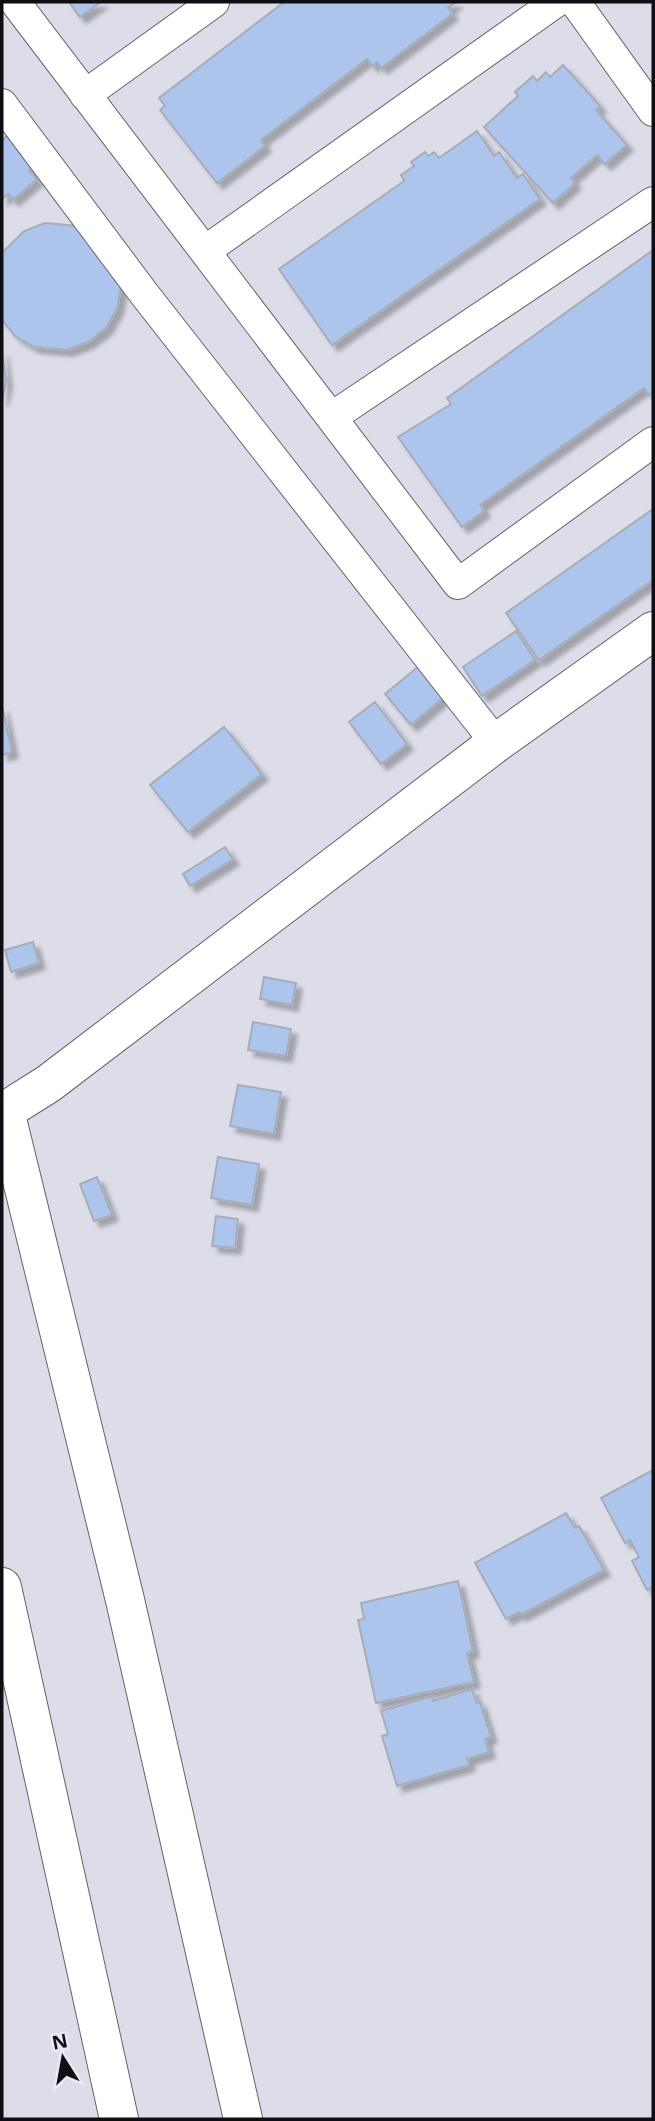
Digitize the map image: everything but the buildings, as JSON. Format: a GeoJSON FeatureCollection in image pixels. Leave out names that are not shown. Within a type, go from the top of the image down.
{"type":"FeatureCollection","features":[{"type":"Feature","properties":{"kind":"main road"},"geometry":{"type":"LineString","coordinates":[[243,2119],[125,1600],[3,1109],[48,1084],[496,743],[653,631]]}},
{"type":"Feature","properties":{"kind":"main road"},"geometry":{"type":"LineString","coordinates":[[2,1587],[119,2119]]}},
{"type":"Feature","properties":{"kind":"street"},"geometry":{"type":"LineString","coordinates":[[15,2],[458,584],[653,442]]}},
{"type":"Feature","properties":{"kind":"street"},"geometry":{"type":"LineString","coordinates":[[85,95],[214,2]]}},
{"type":"Feature","properties":{"kind":"street"},"geometry":{"type":"LineString","coordinates":[[205,251],[556,2]]}},
{"type":"Feature","properties":{"kind":"street"},"geometry":{"type":"LineString","coordinates":[[575,2],[653,111]]}},
{"type":"Feature","properties":{"kind":"street"},"geometry":{"type":"LineString","coordinates":[[2,104],[145,295],[496,743]]}},
{"type":"Feature","properties":{"kind":"street"},"geometry":{"type":"LineString","coordinates":[[332,417],[653,202]]}}]}
